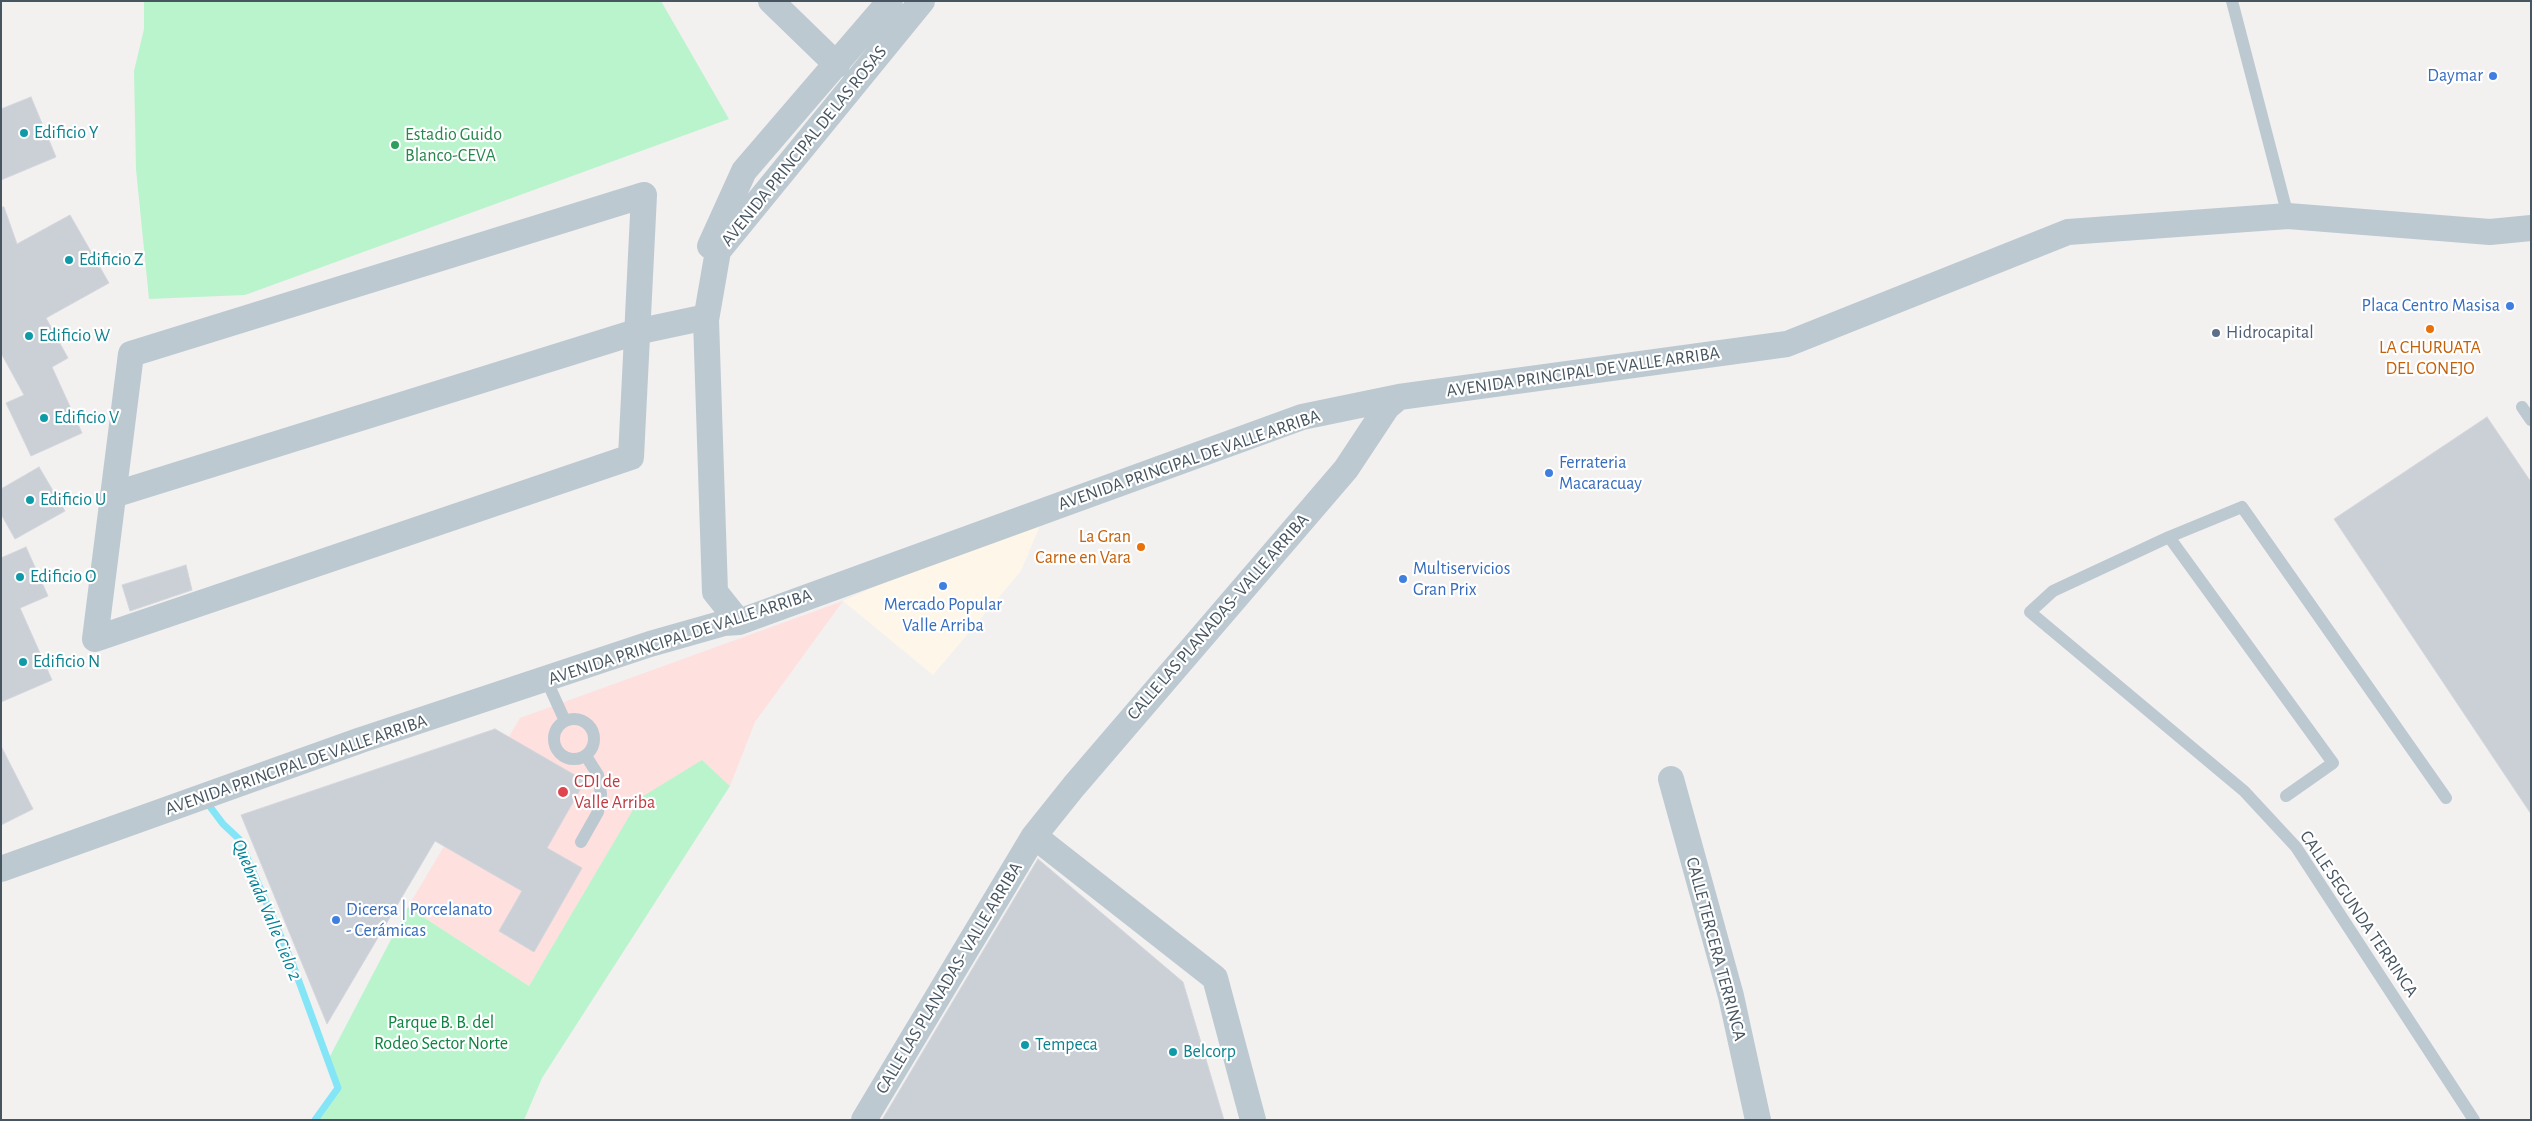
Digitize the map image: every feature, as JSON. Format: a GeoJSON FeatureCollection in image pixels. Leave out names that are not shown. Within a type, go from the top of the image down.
{"type":"FeatureCollection","features":[{"type":"Feature","properties":{"kind":"street"},"geometry":{"type":"LineString","coordinates":[[771,1],[836,65]]}},
{"type":"Feature","properties":{"kind":"street"},"geometry":{"type":"LineString","coordinates":[[732,623],[705,596],[700,549],[694,390],[697,320],[709,248],[744,171],[890,1]]}},
{"type":"Feature","properties":{"kind":"street","name":"AVENIDA PRINCIPAL DE LAS ROSAS"},"geometry":{"type":"LineString","coordinates":[[732,623],[714,592],[706,320],[718,251],[922,1]]}},
{"type":"Feature","properties":{"kind":"street"},"geometry":{"type":"LineString","coordinates":[[644,195],[636,332],[631,457],[95,639],[131,354],[644,195]]}},
{"type":"Feature","properties":{"kind":"street","name":"AVENIDA PRINCIPAL DE VALLE ARRIBA"},"geometry":{"type":"LineString","coordinates":[[1,869],[203,798],[297,762],[650,644],[732,623],[1302,417],[1399,397],[1788,344],[2068,232],[2288,216],[2490,232],[2531,228]]}},
{"type":"Feature","properties":{"kind":"street"},"geometry":{"type":"LineString","coordinates":[[114,495],[636,332],[697,320]]}},
{"type":"Feature","properties":{"kind":"street","name":"CALLE LAS PLANADAS- VALLE ARRIBA"},"geometry":{"type":"LineString","coordinates":[[864,1120],[1034,836],[1074,786],[1346,469],[1387,407],[1399,397]]}},
{"type":"Feature","properties":{"kind":"street","name":"CALLE TERCERA TERRINCA"},"geometry":{"type":"LineString","coordinates":[[1671,780],[1731,996],[1758,1120]]}},
{"type":"Feature","properties":{"kind":"street"},"geometry":{"type":"LineString","coordinates":[[1034,836],[1214,978],[1254,1120]]}},
{"type":"Feature","properties":{"kind":"lane"},"geometry":{"type":"LineString","coordinates":[[2232,1],[2288,216]]}},
{"type":"Feature","properties":{"kind":"lane"},"geometry":{"type":"LineString","coordinates":[[2522,407],[2531,420]]}},
{"type":"Feature","properties":{"kind":"lane"},"geometry":{"type":"LineString","coordinates":[[2286,796],[2333,763],[2169,537],[2242,507],[2446,798]]}},
{"type":"Feature","properties":{"kind":"lane","name":"CALLE SEGUNDA TERRINCA"},"geometry":{"type":"LineString","coordinates":[[2169,537],[2053,591],[2030,612],[2244,791],[2296,847],[2474,1120]]}},
{"type":"Feature","properties":{"kind":"lane"},"geometry":{"type":"LineString","coordinates":[[546,679],[565,721]]}},
{"type":"Feature","properties":{"kind":"lane"},"geometry":{"type":"LineString","coordinates":[[580,719],[592,729],[594,743],[586,756],[572,760],[559,753],[556,746],[555,732],[565,721],[580,719]]}},
{"type":"Feature","properties":{"kind":"lane"},"geometry":{"type":"LineString","coordinates":[[581,842],[598,812],[601,794],[598,775],[586,756]]}},
{"type":"Feature","properties":{"kind":"shaded area","name":"Mercado Popular Valle Arriba"},"geometry":{"type":"Polygon","coordinates":[[[1046,511],[1021,571],[933,675],[843,601],[1046,511]]]}},
{"type":"Feature","properties":{"kind":"shaded area","name":"CDI de Valle Arriba"},"geometry":{"type":"Polygon","coordinates":[[[843,601],[755,722],[730,786],[702,760],[621,832],[529,986],[408,907],[520,718],[843,601]]]}},
{"type":"Feature","properties":{"kind":"green space","name":"Estadio Guido Blanco-CEVA"},"geometry":{"type":"Polygon","coordinates":[[[144,1],[661,1],[729,119],[245,295],[149,299],[136,169],[134,71],[144,29],[144,1]]]}},
{"type":"Feature","properties":{"kind":"green space","name":"Parque B. B. del Rodeo Sector Norte"},"geometry":{"type":"Polygon","coordinates":[[[702,760],[730,786],[542,1078],[524,1120],[315,1120],[338,1088],[328,1060],[408,907],[529,986],[640,798],[702,760]]]}},
{"type":"Feature","properties":{"kind":"building","name":"Edificio Y"},"geometry":{"type":"Polygon","coordinates":[[[31,97],[56,157],[1,180],[1,109],[31,97]]]}},
{"type":"Feature","properties":{"kind":"building"},"geometry":{"type":"Polygon","coordinates":[[[1,207],[4,207],[17,244],[70,215],[109,283],[46,318],[68,358],[52,367],[82,433],[31,456],[6,403],[24,395],[1,353],[1,207]]]}},
{"type":"Feature","properties":{"kind":"building"},"geometry":{"type":"Polygon","coordinates":[[[2487,417],[2531,482],[2531,814],[2334,519],[2487,417]]]}},
{"type":"Feature","properties":{"kind":"building","name":"Edificio U"},"geometry":{"type":"Polygon","coordinates":[[[39,467],[65,511],[15,539],[1,514],[1,489],[39,467]]]}},
{"type":"Feature","properties":{"kind":"building"},"geometry":{"type":"Polygon","coordinates":[[[26,547],[48,596],[20,608],[52,680],[1,702],[1,558],[26,547]]]}},
{"type":"Feature","properties":{"kind":"building"},"geometry":{"type":"Polygon","coordinates":[[[186,565],[192,590],[130,611],[122,585],[186,565]]]}},
{"type":"Feature","properties":{"kind":"building","name":"Dicersa | Porcelanato - Cerámicas"},"geometry":{"type":"Polygon","coordinates":[[[495,729],[585,781],[547,848],[582,868],[534,952],[499,931],[522,891],[435,841],[327,1024],[241,815],[495,729]]]}},
{"type":"Feature","properties":{"kind":"building"},"geometry":{"type":"Polygon","coordinates":[[[1,746],[33,809],[1,825],[1,746]]]}},
{"type":"Feature","properties":{"kind":"building","name":"Tempeca"},"geometry":{"type":"Polygon","coordinates":[[[1038,859],[1183,982],[1224,1120],[882,1120],[1038,859]]]}},
{"type":"Feature","properties":{"kind":"waterway","name":"Quebrada Valle Cielo 2"},"geometry":{"type":"LineString","coordinates":[[205,800],[223,824],[239,839],[293,965],[338,1088],[315,1120]]}},
{"type":"Feature","properties":{"kind":"place","name":"Daymar"},"geometry":{"type":"Point","coordinates":[2493,76]}},
{"type":"Feature","properties":{"kind":"place","name":"Edificio Y"},"geometry":{"type":"Point","coordinates":[24,133]}},
{"type":"Feature","properties":{"kind":"place","name":"Estadio Guido Blanco-CEVA"},"geometry":{"type":"Point","coordinates":[395,145]}},
{"type":"Feature","properties":{"kind":"place","name":"Edificio Z"},"geometry":{"type":"Point","coordinates":[69,260]}},
{"type":"Feature","properties":{"kind":"place","name":"Placa Centro Masisa"},"geometry":{"type":"Point","coordinates":[2510,306]}},
{"type":"Feature","properties":{"kind":"place","name":"LA CHURUATA DEL CONEJO"},"geometry":{"type":"Point","coordinates":[2430,329]}},
{"type":"Feature","properties":{"kind":"place","name":"Hidrocapital"},"geometry":{"type":"Point","coordinates":[2216,333]}},
{"type":"Feature","properties":{"kind":"place","name":"Edificio W"},"geometry":{"type":"Point","coordinates":[29,336]}},
{"type":"Feature","properties":{"kind":"place","name":"Edificio V"},"geometry":{"type":"Point","coordinates":[44,418]}},
{"type":"Feature","properties":{"kind":"place","name":"Ferrateria Macaracuay"},"geometry":{"type":"Point","coordinates":[1549,473]}},
{"type":"Feature","properties":{"kind":"place","name":"Edificio U"},"geometry":{"type":"Point","coordinates":[30,500]}},
{"type":"Feature","properties":{"kind":"place","name":"La Gran Carne en Vara"},"geometry":{"type":"Point","coordinates":[1141,547]}},
{"type":"Feature","properties":{"kind":"place","name":"Edificio O"},"geometry":{"type":"Point","coordinates":[20,577]}},
{"type":"Feature","properties":{"kind":"place","name":"Multiservicios Gran Prix"},"geometry":{"type":"Point","coordinates":[1403,579]}},
{"type":"Feature","properties":{"kind":"place","name":"Mercado Popular Valle Arriba"},"geometry":{"type":"Point","coordinates":[943,586]}},
{"type":"Feature","properties":{"kind":"place","name":"Edificio N"},"geometry":{"type":"Point","coordinates":[23,662]}},
{"type":"Feature","properties":{"kind":"place","name":"CDI de Valle Arriba"},"geometry":{"type":"Point","coordinates":[563,792]}},
{"type":"Feature","properties":{"kind":"place","name":"Dicersa | Porcelanato - Cerámicas"},"geometry":{"type":"Point","coordinates":[336,920]}},
{"type":"Feature","properties":{"kind":"place","name":"Tempeca"},"geometry":{"type":"Point","coordinates":[1025,1045]}},
{"type":"Feature","properties":{"kind":"place","name":"Belcorp"},"geometry":{"type":"Point","coordinates":[1173,1052]}}]}
